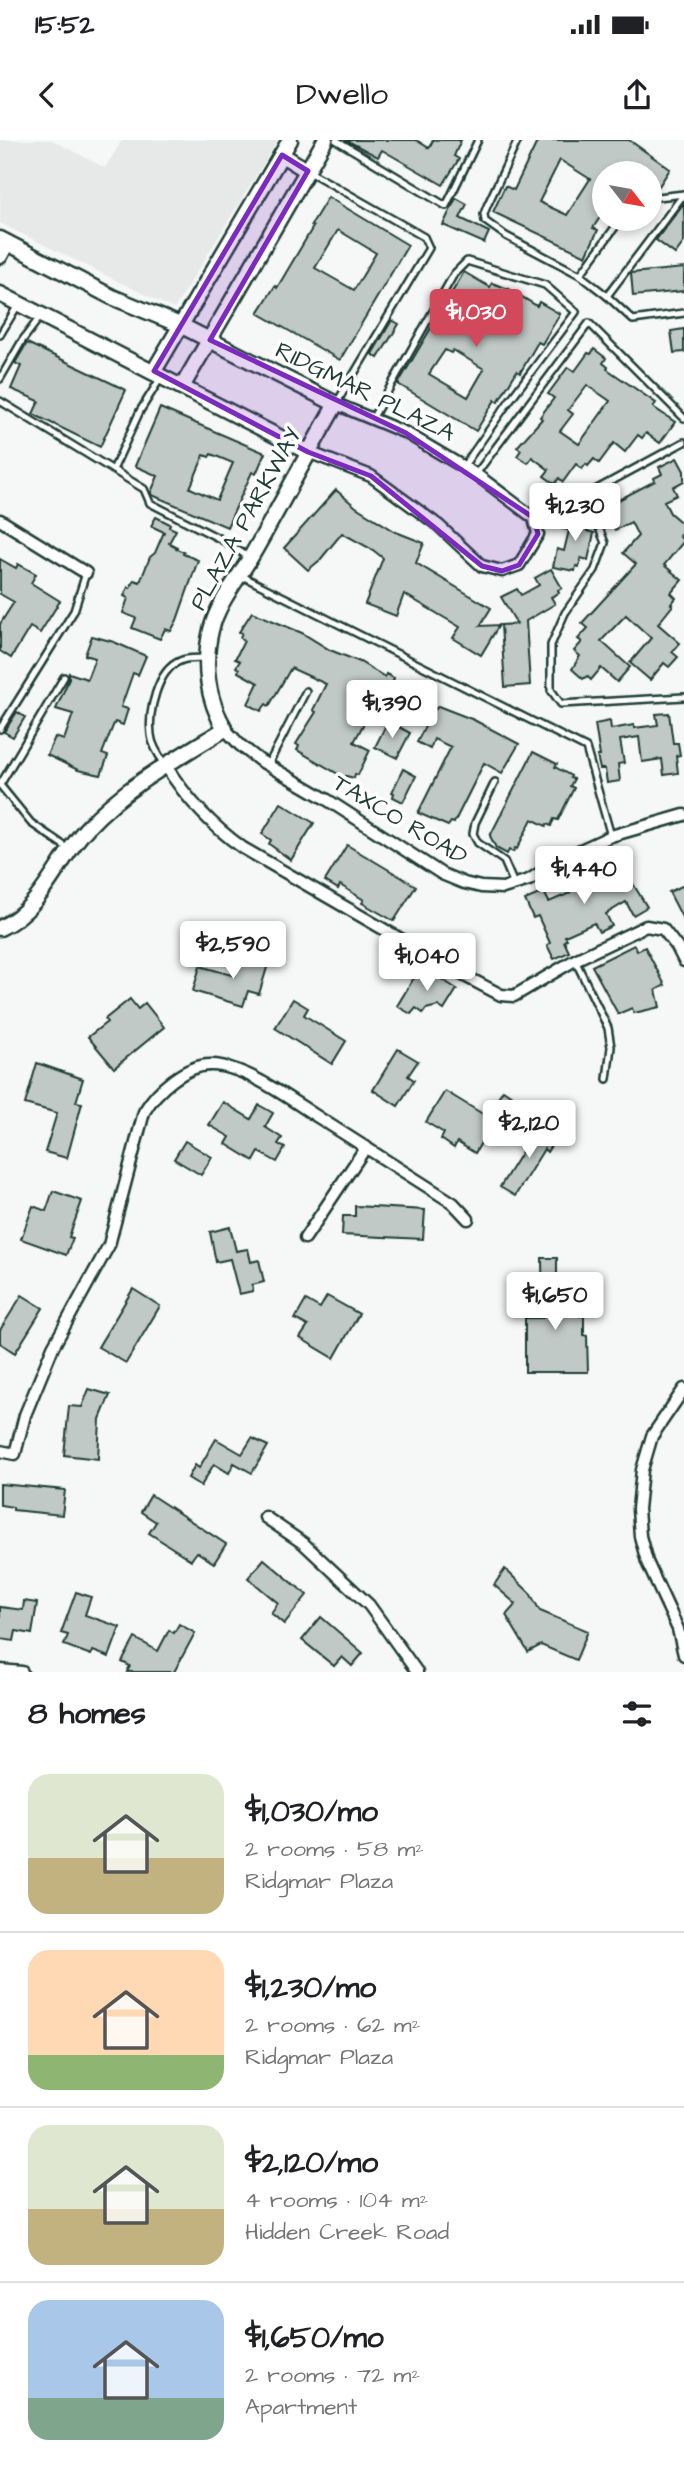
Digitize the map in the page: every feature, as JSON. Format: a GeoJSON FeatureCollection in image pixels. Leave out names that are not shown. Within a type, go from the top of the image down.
{"type":"FeatureCollection","features":[{"type":"Feature","properties":{"kind":"street"},"geometry":{"type":"LineString","coordinates":[[158,374],[180,325],[290,140]]}},
{"type":"Feature","properties":{"kind":"street"},"geometry":{"type":"LineString","coordinates":[[182,387],[325,140]]}},
{"type":"Feature","properties":{"kind":"street"},"geometry":{"type":"LineString","coordinates":[[282,155],[308,171]]}},
{"type":"Feature","properties":{"kind":"street","name":"RIDGMAR PLAZA"},"geometry":{"type":"LineString","coordinates":[[2,246],[180,325],[336,404],[407,433],[475,474],[534,518]]}},
{"type":"Feature","properties":{"kind":"street"},"geometry":{"type":"LineString","coordinates":[[0,294],[308,452],[371,476],[438,525],[482,566],[502,571],[519,565],[538,534],[534,518]]}},
{"type":"Feature","properties":{"kind":"street","name":"PLAZA PARKWAY"},"geometry":{"type":"LineString","coordinates":[[225,729],[212,703],[207,658],[216,613],[336,404]]}},
{"type":"Feature","properties":{"kind":"street"},"geometry":{"type":"LineString","coordinates":[[0,520],[86,573]]}},
{"type":"Feature","properties":{"kind":"street"},"geometry":{"type":"LineString","coordinates":[[0,928],[25,911],[41,894],[85,830],[111,804],[140,780],[225,729]]}},
{"type":"Feature","properties":{"kind":"street","name":"TAXCO ROAD"},"geometry":{"type":"LineString","coordinates":[[225,729],[240,745],[268,765],[442,874],[481,887],[503,888],[529,880],[563,858],[611,836],[684,815]]}},
{"type":"Feature","properties":{"kind":"street"},"geometry":{"type":"LineString","coordinates":[[166,766],[180,789],[225,836],[501,995],[514,996],[575,960],[646,926],[663,929],[684,961]]}},
{"type":"Feature","properties":{"kind":"street"},"geometry":{"type":"LineString","coordinates":[[0,1451],[15,1454],[25,1415],[53,1347],[109,1245],[144,1112],[152,1098],[169,1083],[200,1066],[211,1065],[246,1074],[453,1203],[468,1219]]}},
{"type":"Feature","properties":{"kind":"street"},"geometry":{"type":"LineString","coordinates":[[305,1238],[366,1147]]}},
{"type":"Feature","properties":{"kind":"street"},"geometry":{"type":"LineString","coordinates":[[684,1389],[652,1436],[642,1470],[638,1509],[640,1536],[647,1562],[678,1629],[684,1654]]}},
{"type":"Feature","properties":{"kind":"street"},"geometry":{"type":"LineString","coordinates":[[265,1517],[303,1543],[369,1605],[417,1672]]}},
{"type":"Feature","properties":{"kind":"street"},"geometry":{"type":"LineString","coordinates":[[0,1670],[22,1672]]}},
{"type":"Feature","properties":{"kind":"lane"},"geometry":{"type":"LineString","coordinates":[[336,140],[446,205],[478,140]]}},
{"type":"Feature","properties":{"kind":"lane"},"geometry":{"type":"LineString","coordinates":[[519,140],[487,206],[485,221],[506,236],[580,275],[633,320],[684,313]]}},
{"type":"Feature","properties":{"kind":"lane"},"geometry":{"type":"LineString","coordinates":[[308,171],[425,237],[429,248],[336,404]]}},
{"type":"Feature","properties":{"kind":"lane"},"geometry":{"type":"LineString","coordinates":[[607,296],[684,194]]}},
{"type":"Feature","properties":{"kind":"lane"},"geometry":{"type":"LineString","coordinates":[[662,197],[684,194]]}},
{"type":"Feature","properties":{"kind":"lane"},"geometry":{"type":"LineString","coordinates":[[580,275],[612,231]]}},
{"type":"Feature","properties":{"kind":"lane"},"geometry":{"type":"LineString","coordinates":[[372,419],[454,274],[467,261],[545,285],[576,312],[463,467]]}},
{"type":"Feature","properties":{"kind":"lane"},"geometry":{"type":"LineString","coordinates":[[0,335],[19,303]]}},
{"type":"Feature","properties":{"kind":"lane"},"geometry":{"type":"LineString","coordinates":[[0,379],[22,341],[42,315]]}},
{"type":"Feature","properties":{"kind":"lane"},"geometry":{"type":"LineString","coordinates":[[475,474],[589,323],[684,418]]}},
{"type":"Feature","properties":{"kind":"lane"},"geometry":{"type":"LineString","coordinates":[[113,470],[158,374]]}},
{"type":"Feature","properties":{"kind":"lane"},"geometry":{"type":"LineString","coordinates":[[0,401],[144,489],[150,503],[250,558]]}},
{"type":"Feature","properties":{"kind":"lane"},"geometry":{"type":"LineString","coordinates":[[534,518],[586,495],[684,442]]}},
{"type":"Feature","properties":{"kind":"lane"},"geometry":{"type":"LineString","coordinates":[[586,495],[605,543],[595,570],[565,613],[551,645],[551,690],[561,704],[684,698]]}},
{"type":"Feature","properties":{"kind":"lane"},"geometry":{"type":"LineString","coordinates":[[0,729],[74,611],[86,573]]}},
{"type":"Feature","properties":{"kind":"lane"},"geometry":{"type":"LineString","coordinates":[[240,575],[586,748],[611,836]]}},
{"type":"Feature","properties":{"kind":"lane"},"geometry":{"type":"LineString","coordinates":[[166,766],[151,736],[151,720],[159,688],[170,667],[178,662],[207,658]]}},
{"type":"Feature","properties":{"kind":"lane"},"geometry":{"type":"LineString","coordinates":[[64,677],[0,785],[31,823],[71,851]]}},
{"type":"Feature","properties":{"kind":"lane"},"geometry":{"type":"LineString","coordinates":[[268,765],[306,691]]}},
{"type":"Feature","properties":{"kind":"lane"},"geometry":{"type":"LineString","coordinates":[[0,714],[6,718]]}},
{"type":"Feature","properties":{"kind":"lane"},"geometry":{"type":"LineString","coordinates":[[495,782],[475,823],[473,834],[478,843],[504,861],[514,884]]}},
{"type":"Feature","properties":{"kind":"lane"},"geometry":{"type":"LineString","coordinates":[[575,960],[608,1028],[611,1047],[607,1079]]}},
{"type":"Feature","properties":{"kind":"highlighted area"},"geometry":{"type":"Polygon","coordinates":[[[282,155],[308,171],[210,340],[406,433],[534,518],[538,534],[519,565],[502,571],[482,566],[371,476],[308,452],[154,371],[282,155]]]}},
{"type":"Feature","properties":{"kind":"shaded area"},"geometry":{"type":"Polygon","coordinates":[[[0,140],[52,140],[105,168],[122,140],[278,140],[174,309],[0,223],[0,140]]]}},
{"type":"Feature","properties":{"kind":"building"},"geometry":{"type":"Polygon","coordinates":[[[346,140],[416,140],[429,148],[433,140],[461,140],[454,156],[459,159],[443,185],[382,150],[378,157],[346,140]]]}},
{"type":"Feature","properties":{"kind":"building"},"geometry":{"type":"Polygon","coordinates":[[[538,140],[629,140],[659,161],[592,161],[592,231],[598,231],[586,256],[493,212],[505,186],[514,190],[538,140]],[[560,160],[539,202],[567,215],[590,179],[560,160]]]}},
{"type":"Feature","properties":{"kind":"building"},"geometry":{"type":"Polygon","coordinates":[[[662,163],[670,169],[662,181],[662,163]]]}},
{"type":"Feature","properties":{"kind":"building"},"geometry":{"type":"Polygon","coordinates":[[[328,197],[408,245],[340,360],[258,313],[275,286],[277,288],[313,227],[311,225],[328,197]],[[338,230],[315,268],[354,290],[376,253],[338,230]]]}},
{"type":"Feature","properties":{"kind":"building"},"geometry":{"type":"Polygon","coordinates":[[[456,198],[467,204],[460,218],[489,232],[484,243],[443,225],[456,198]]]}},
{"type":"Feature","properties":{"kind":"building"},"geometry":{"type":"Polygon","coordinates":[[[684,203],[684,242],[675,254],[656,240],[684,203]]]}},
{"type":"Feature","properties":{"kind":"building"},"geometry":{"type":"Polygon","coordinates":[[[684,268],[684,291],[633,296],[631,273],[684,268]]]}},
{"type":"Feature","properties":{"kind":"building"},"geometry":{"type":"Polygon","coordinates":[[[464,272],[490,287],[492,283],[509,289],[537,306],[539,302],[560,314],[542,344],[538,342],[520,373],[517,371],[498,402],[495,400],[476,431],[398,384],[464,272]],[[445,350],[429,374],[468,397],[484,369],[453,350],[451,353],[445,350]]]}},
{"type":"Feature","properties":{"kind":"building"},"geometry":{"type":"Polygon","coordinates":[[[392,320],[399,324],[378,358],[372,354],[392,320]]]}},
{"type":"Feature","properties":{"kind":"building"},"geometry":{"type":"Polygon","coordinates":[[[684,329],[684,352],[674,353],[671,331],[684,329]]]}},
{"type":"Feature","properties":{"kind":"building"},"geometry":{"type":"Polygon","coordinates":[[[27,343],[126,390],[100,447],[33,414],[39,401],[11,389],[21,366],[15,363],[27,343]]]}},
{"type":"Feature","properties":{"kind":"building"},"geometry":{"type":"Polygon","coordinates":[[[594,349],[606,358],[603,363],[607,369],[656,403],[653,407],[675,422],[660,443],[646,433],[642,438],[638,435],[625,452],[614,443],[599,463],[594,459],[582,469],[576,464],[563,482],[559,478],[555,484],[544,476],[549,470],[532,457],[528,463],[517,456],[521,450],[517,447],[542,419],[540,417],[554,398],[548,394],[568,367],[575,371],[588,353],[591,354],[594,349]],[[587,385],[568,410],[573,414],[560,431],[579,444],[610,401],[587,385]]]}},
{"type":"Feature","properties":{"kind":"building"},"geometry":{"type":"Polygon","coordinates":[[[160,408],[265,453],[256,474],[252,472],[227,527],[152,495],[158,476],[135,466],[160,408]],[[211,454],[209,457],[204,455],[190,488],[217,500],[233,463],[211,454]]]}},
{"type":"Feature","properties":{"kind":"building"},"geometry":{"type":"Polygon","coordinates":[[[677,458],[684,471],[684,481],[673,487],[677,495],[664,501],[670,513],[684,525],[679,536],[684,541],[664,565],[682,580],[671,593],[676,598],[671,604],[673,605],[658,624],[680,643],[672,652],[678,657],[669,667],[664,663],[650,680],[630,663],[651,638],[626,615],[601,641],[630,667],[617,682],[601,668],[591,680],[587,676],[583,679],[572,669],[580,656],[574,651],[582,642],[578,639],[588,628],[582,623],[636,564],[623,553],[638,536],[631,522],[615,530],[603,508],[655,481],[654,478],[662,474],[659,467],[677,458]]]}},
{"type":"Feature","properties":{"kind":"building"},"geometry":{"type":"Polygon","coordinates":[[[336,490],[356,507],[396,532],[424,543],[416,563],[491,608],[480,626],[499,625],[481,655],[453,638],[460,627],[404,594],[396,616],[365,604],[383,558],[342,533],[308,570],[284,548],[336,490]]]}},
{"type":"Feature","properties":{"kind":"building"},"geometry":{"type":"Polygon","coordinates":[[[572,513],[589,517],[587,531],[594,533],[588,560],[581,558],[575,571],[553,567],[557,549],[564,551],[569,530],[562,529],[564,516],[571,518],[572,513]]]}},
{"type":"Feature","properties":{"kind":"building"},"geometry":{"type":"Polygon","coordinates":[[[156,517],[176,530],[169,543],[184,552],[183,554],[198,560],[177,620],[171,631],[165,629],[160,639],[132,628],[136,618],[123,613],[128,598],[124,596],[128,587],[130,588],[134,580],[140,582],[164,532],[151,526],[156,517]]]}},
{"type":"Feature","properties":{"kind":"building"},"geometry":{"type":"Polygon","coordinates":[[[0,559],[16,568],[18,564],[36,574],[31,583],[60,601],[40,633],[30,627],[11,658],[0,651],[0,624],[14,602],[0,594],[0,559]]]}},
{"type":"Feature","properties":{"kind":"building"},"geometry":{"type":"Polygon","coordinates":[[[551,569],[562,588],[551,597],[555,604],[526,621],[530,685],[505,687],[501,625],[517,624],[501,597],[517,589],[521,595],[539,585],[535,578],[551,569]]]}},
{"type":"Feature","properties":{"kind":"building"},"geometry":{"type":"Polygon","coordinates":[[[252,612],[302,633],[385,677],[386,674],[394,678],[393,681],[399,686],[397,689],[400,691],[387,715],[372,708],[354,742],[370,750],[354,778],[345,778],[297,750],[299,746],[296,744],[316,712],[313,710],[326,684],[291,668],[269,706],[266,704],[261,711],[248,704],[258,683],[238,672],[236,667],[240,661],[235,659],[244,641],[240,637],[242,633],[239,632],[252,612]]]}},
{"type":"Feature","properties":{"kind":"building"},"geometry":{"type":"Polygon","coordinates":[[[92,636],[146,656],[138,675],[133,673],[121,707],[128,709],[123,725],[115,722],[102,754],[108,756],[101,775],[78,770],[47,755],[55,737],[64,740],[73,714],[56,709],[69,673],[87,679],[95,658],[85,655],[92,636]]]}},
{"type":"Feature","properties":{"kind":"building"},"geometry":{"type":"Polygon","coordinates":[[[438,706],[474,720],[519,744],[502,773],[484,763],[454,823],[451,822],[448,826],[418,813],[451,747],[434,739],[430,749],[417,742],[434,708],[438,706]]]}},
{"type":"Feature","properties":{"kind":"building"},"geometry":{"type":"Polygon","coordinates":[[[17,712],[25,717],[13,737],[4,732],[17,712]]]}},
{"type":"Feature","properties":{"kind":"building"},"geometry":{"type":"Polygon","coordinates":[[[669,713],[673,743],[678,743],[680,755],[676,756],[678,773],[664,775],[662,759],[642,762],[639,737],[620,740],[624,763],[618,764],[620,781],[607,783],[605,769],[600,769],[597,756],[600,756],[595,724],[610,721],[611,729],[658,725],[656,714],[669,713]]]}},
{"type":"Feature","properties":{"kind":"building"},"geometry":{"type":"Polygon","coordinates":[[[388,721],[410,733],[397,758],[375,747],[388,721]]]}},
{"type":"Feature","properties":{"kind":"building"},"geometry":{"type":"Polygon","coordinates":[[[533,752],[557,764],[555,767],[571,776],[570,778],[574,779],[570,786],[574,788],[558,820],[554,819],[551,826],[546,826],[532,819],[517,849],[513,852],[509,850],[507,854],[496,848],[490,836],[533,752]]]}},
{"type":"Feature","properties":{"kind":"building"},"geometry":{"type":"Polygon","coordinates":[[[403,769],[416,776],[403,802],[393,797],[392,792],[403,769]]]}},
{"type":"Feature","properties":{"kind":"building"},"geometry":{"type":"Polygon","coordinates":[[[281,803],[314,823],[291,860],[269,844],[271,840],[262,834],[281,803]]]}},
{"type":"Feature","properties":{"kind":"building"},"geometry":{"type":"Polygon","coordinates":[[[347,845],[416,886],[394,921],[362,903],[364,900],[340,885],[338,889],[325,881],[347,845]]]}},
{"type":"Feature","properties":{"kind":"building"},"geometry":{"type":"Polygon","coordinates":[[[604,861],[611,873],[619,868],[628,884],[632,882],[647,907],[633,915],[626,902],[606,914],[612,926],[599,932],[594,923],[565,936],[567,939],[564,941],[569,952],[554,959],[538,916],[533,918],[525,900],[544,892],[549,902],[570,893],[567,886],[589,875],[587,871],[604,861]]]}},
{"type":"Feature","properties":{"kind":"building"},"geometry":{"type":"Polygon","coordinates":[[[684,885],[684,921],[669,892],[684,885]]]}},
{"type":"Feature","properties":{"kind":"building"},"geometry":{"type":"Polygon","coordinates":[[[634,945],[637,951],[645,947],[665,985],[656,990],[660,1007],[634,1013],[632,1008],[618,1014],[592,966],[634,945]]]}},
{"type":"Feature","properties":{"kind":"building"},"geometry":{"type":"Polygon","coordinates":[[[242,953],[269,961],[259,994],[248,991],[243,1006],[193,991],[200,966],[235,976],[242,953]]]}},
{"type":"Feature","properties":{"kind":"building"},"geometry":{"type":"Polygon","coordinates":[[[421,966],[457,989],[444,1010],[438,1006],[426,1009],[423,1013],[416,1008],[411,1014],[397,1006],[421,966]]]}},
{"type":"Feature","properties":{"kind":"building"},"geometry":{"type":"Polygon","coordinates":[[[130,999],[138,1009],[145,1003],[164,1027],[114,1068],[88,1037],[130,999]]]}},
{"type":"Feature","properties":{"kind":"building"},"geometry":{"type":"Polygon","coordinates":[[[293,999],[308,1008],[304,1015],[346,1041],[332,1064],[275,1028],[293,999]]]}},
{"type":"Feature","properties":{"kind":"building"},"geometry":{"type":"Polygon","coordinates":[[[398,1049],[418,1061],[408,1076],[414,1080],[398,1106],[373,1090],[398,1049]]]}},
{"type":"Feature","properties":{"kind":"building"},"geometry":{"type":"Polygon","coordinates":[[[37,1063],[83,1079],[76,1102],[82,1103],[67,1158],[45,1152],[57,1113],[25,1104],[37,1063]]]}},
{"type":"Feature","properties":{"kind":"building"},"geometry":{"type":"Polygon","coordinates":[[[503,1090],[512,1096],[491,1129],[503,1137],[497,1146],[484,1138],[475,1153],[457,1142],[454,1148],[441,1139],[444,1133],[426,1122],[445,1091],[486,1116],[503,1090]]]}},
{"type":"Feature","properties":{"kind":"building"},"geometry":{"type":"Polygon","coordinates":[[[223,1102],[251,1119],[259,1105],[273,1113],[265,1127],[282,1138],[278,1144],[285,1148],[277,1162],[259,1152],[254,1161],[226,1144],[230,1137],[209,1125],[223,1102]]]}},
{"type":"Feature","properties":{"kind":"building"},"geometry":{"type":"Polygon","coordinates":[[[546,1123],[560,1132],[547,1152],[544,1149],[515,1196],[500,1187],[526,1145],[531,1148],[546,1123]]]}},
{"type":"Feature","properties":{"kind":"building"},"geometry":{"type":"Polygon","coordinates":[[[185,1141],[212,1157],[201,1175],[174,1159],[185,1141]]]}},
{"type":"Feature","properties":{"kind":"building"},"geometry":{"type":"Polygon","coordinates":[[[53,1191],[82,1201],[69,1237],[73,1238],[66,1255],[21,1239],[33,1206],[46,1211],[53,1191]]]}},
{"type":"Feature","properties":{"kind":"building"},"geometry":{"type":"Polygon","coordinates":[[[355,1206],[425,1210],[423,1239],[342,1235],[343,1216],[355,1216],[355,1206]]]}},
{"type":"Feature","properties":{"kind":"building"},"geometry":{"type":"Polygon","coordinates":[[[230,1227],[236,1251],[248,1249],[251,1262],[259,1260],[264,1282],[252,1285],[253,1291],[239,1294],[230,1259],[216,1262],[210,1232],[230,1227]]]}},
{"type":"Feature","properties":{"kind":"building"},"geometry":{"type":"Polygon","coordinates":[[[542,1258],[557,1258],[557,1309],[579,1309],[579,1316],[584,1316],[588,1372],[525,1372],[525,1318],[543,1318],[542,1258]]]}},
{"type":"Feature","properties":{"kind":"building"},"geometry":{"type":"Polygon","coordinates":[[[133,1289],[160,1306],[126,1363],[98,1347],[133,1289]]]}},
{"type":"Feature","properties":{"kind":"building"},"geometry":{"type":"Polygon","coordinates":[[[22,1295],[43,1308],[15,1353],[0,1343],[0,1330],[22,1295]]]}},
{"type":"Feature","properties":{"kind":"building"},"geometry":{"type":"Polygon","coordinates":[[[327,1296],[359,1314],[334,1358],[300,1338],[308,1326],[295,1319],[306,1300],[320,1308],[327,1296]]]}},
{"type":"Feature","properties":{"kind":"building"},"geometry":{"type":"Polygon","coordinates":[[[89,1389],[110,1395],[100,1419],[98,1459],[64,1455],[69,1406],[82,1407],[89,1389]]]}},
{"type":"Feature","properties":{"kind":"building"},"geometry":{"type":"Polygon","coordinates":[[[252,1438],[268,1446],[252,1473],[234,1463],[229,1473],[214,1464],[201,1486],[188,1478],[195,1465],[199,1468],[216,1439],[242,1454],[252,1438]]]}},
{"type":"Feature","properties":{"kind":"building"},"geometry":{"type":"Polygon","coordinates":[[[0,1484],[65,1490],[62,1515],[13,1510],[13,1507],[0,1505],[0,1484]]]}},
{"type":"Feature","properties":{"kind":"building"},"geometry":{"type":"Polygon","coordinates":[[[151,1495],[226,1544],[214,1563],[197,1552],[191,1560],[149,1533],[156,1522],[141,1512],[151,1495]]]}},
{"type":"Feature","properties":{"kind":"building"},"geometry":{"type":"Polygon","coordinates":[[[264,1559],[307,1595],[284,1624],[271,1613],[278,1603],[248,1578],[264,1559]]]}},
{"type":"Feature","properties":{"kind":"building"},"geometry":{"type":"Polygon","coordinates":[[[505,1569],[530,1593],[540,1611],[588,1631],[576,1660],[541,1645],[528,1652],[506,1615],[516,1604],[494,1585],[505,1569]]]}},
{"type":"Feature","properties":{"kind":"building"},"geometry":{"type":"Polygon","coordinates":[[[76,1592],[91,1597],[85,1615],[120,1627],[109,1657],[93,1651],[91,1655],[64,1645],[68,1635],[61,1633],[76,1592]]]}},
{"type":"Feature","properties":{"kind":"building"},"geometry":{"type":"Polygon","coordinates":[[[24,1601],[37,1603],[32,1634],[16,1631],[14,1641],[0,1639],[0,1607],[23,1610],[24,1601]]]}},
{"type":"Feature","properties":{"kind":"building"},"geometry":{"type":"Polygon","coordinates":[[[321,1617],[363,1653],[352,1666],[342,1657],[334,1666],[302,1640],[321,1617]]]}},
{"type":"Feature","properties":{"kind":"building"},"geometry":{"type":"Polygon","coordinates":[[[179,1624],[195,1633],[174,1672],[127,1672],[130,1666],[122,1662],[135,1638],[158,1651],[169,1630],[174,1633],[179,1624]]]}}]}
